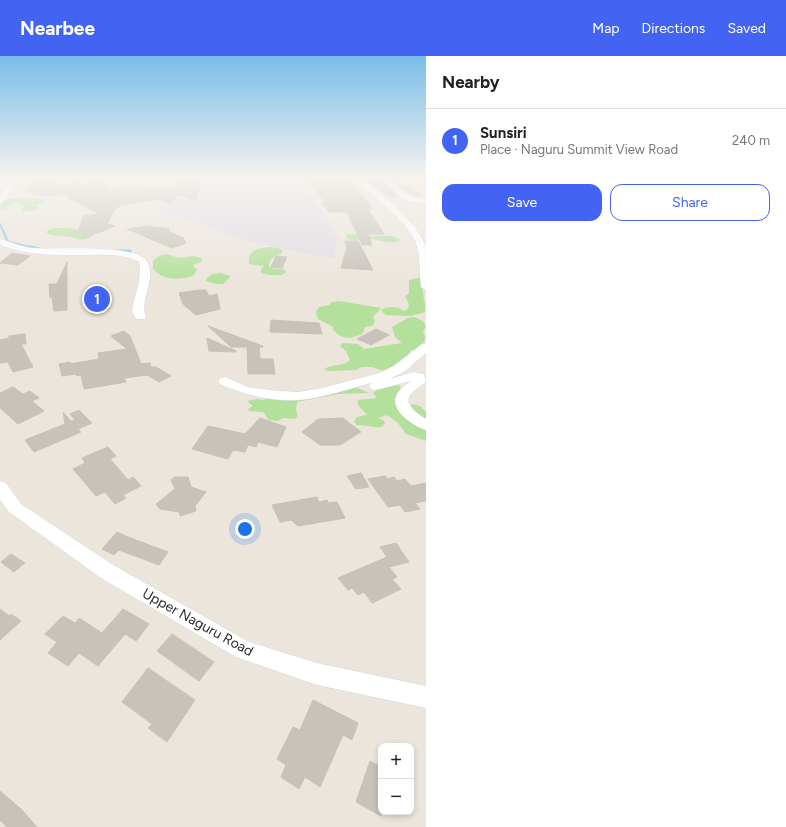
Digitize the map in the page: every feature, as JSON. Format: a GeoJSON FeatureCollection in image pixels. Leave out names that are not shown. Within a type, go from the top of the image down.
{"type":"FeatureCollection","features":[{"type":"Feature","properties":{"kind":"street"},"geometry":{"type":"LineString","coordinates":[[395,213],[417,236],[422,250],[426,287]]}},
{"type":"Feature","properties":{"kind":"street"},"geometry":{"type":"LineString","coordinates":[[0,242],[32,252],[101,252],[122,254],[142,260],[144,266],[144,284],[138,306],[138,314],[140,317]]}},
{"type":"Feature","properties":{"kind":"street"},"geometry":{"type":"LineString","coordinates":[[225,381],[245,390],[269,394],[298,396],[322,392],[384,376],[399,369],[426,346]]}},
{"type":"Feature","properties":{"kind":"street"},"geometry":{"type":"LineString","coordinates":[[365,382],[376,386],[414,376],[420,377],[420,380],[404,393],[402,402],[404,408],[410,415],[426,425]]}},
{"type":"Feature","properties":{"kind":"street","name":"Upper Naguru Road"},"geometry":{"type":"LineString","coordinates":[[0,487],[15,508],[108,572],[244,650],[317,674],[426,697]]}},
{"type":"Feature","properties":{"kind":"shaded area"},"geometry":{"type":"Polygon","coordinates":[[[160,213],[322,213],[338,238],[333,258],[241,239],[185,219],[160,213]]]}},
{"type":"Feature","properties":{"kind":"green space"},"geometry":{"type":"Polygon","coordinates":[[[55,228],[80,230],[107,228],[89,235],[91,237],[81,239],[46,233],[48,230],[55,228]]]}},
{"type":"Feature","properties":{"kind":"green space"},"geometry":{"type":"Polygon","coordinates":[[[352,234],[370,237],[390,236],[400,240],[396,242],[389,242],[373,239],[347,239],[346,235],[352,234]]]}},
{"type":"Feature","properties":{"kind":"green space"},"geometry":{"type":"Polygon","coordinates":[[[271,247],[282,250],[282,253],[271,259],[269,266],[273,269],[284,269],[286,272],[282,275],[269,275],[261,273],[261,269],[264,266],[249,264],[250,255],[252,252],[271,247]]]}},
{"type":"Feature","properties":{"kind":"green space"},"geometry":{"type":"Polygon","coordinates":[[[166,254],[179,258],[193,256],[202,258],[201,262],[193,265],[197,270],[193,276],[177,279],[167,278],[157,273],[153,269],[153,261],[159,256],[166,254]]]}},
{"type":"Feature","properties":{"kind":"green space"},"geometry":{"type":"Polygon","coordinates":[[[220,273],[231,276],[223,284],[216,284],[206,281],[212,274],[220,273]]]}},
{"type":"Feature","properties":{"kind":"green space"},"geometry":{"type":"Polygon","coordinates":[[[421,277],[425,312],[411,316],[386,315],[381,310],[387,307],[393,307],[405,311],[409,304],[405,296],[409,294],[409,280],[421,277]]]}},
{"type":"Feature","properties":{"kind":"green space"},"geometry":{"type":"Polygon","coordinates":[[[339,301],[381,308],[373,317],[375,322],[372,326],[365,327],[362,334],[346,338],[340,336],[333,330],[333,327],[318,319],[316,312],[319,307],[339,301]]]}},
{"type":"Feature","properties":{"kind":"green space"},"geometry":{"type":"Polygon","coordinates":[[[414,317],[423,321],[426,327],[423,331],[425,337],[423,346],[417,350],[411,350],[408,355],[387,370],[383,371],[372,367],[362,367],[356,370],[327,371],[324,369],[330,366],[344,364],[350,360],[346,351],[340,346],[343,343],[358,344],[364,349],[402,343],[395,337],[392,327],[408,318],[414,317]]]}},
{"type":"Feature","properties":{"kind":"green space"},"geometry":{"type":"Polygon","coordinates":[[[391,382],[400,386],[402,392],[394,399],[396,404],[409,407],[413,404],[420,406],[426,412],[426,441],[406,434],[398,423],[387,415],[378,418],[383,420],[385,423],[382,427],[357,425],[354,422],[357,417],[367,415],[358,405],[358,400],[377,398],[373,393],[385,383],[391,382]]]}},
{"type":"Feature","properties":{"kind":"green space"},"geometry":{"type":"Polygon","coordinates":[[[355,387],[369,393],[338,394],[297,402],[296,410],[298,416],[295,419],[283,418],[278,421],[269,420],[263,412],[249,411],[248,409],[253,406],[247,401],[355,387]]]}},
{"type":"Feature","properties":{"kind":"building"},"geometry":{"type":"Polygon","coordinates":[[[98,213],[113,213],[107,224],[115,226],[85,238],[81,231],[77,234],[84,216],[100,214],[98,213]]]}},
{"type":"Feature","properties":{"kind":"building"},"geometry":{"type":"Polygon","coordinates":[[[347,213],[371,213],[384,234],[368,234],[372,245],[362,245],[347,213]]]}},
{"type":"Feature","properties":{"kind":"building"},"geometry":{"type":"Polygon","coordinates":[[[147,226],[170,229],[168,231],[184,238],[182,239],[186,241],[183,242],[186,243],[172,248],[127,229],[147,226]]]}},
{"type":"Feature","properties":{"kind":"building"},"geometry":{"type":"Polygon","coordinates":[[[345,241],[358,241],[373,270],[341,268],[347,248],[345,241]]]}},
{"type":"Feature","properties":{"kind":"building"},"geometry":{"type":"Polygon","coordinates":[[[12,253],[30,256],[18,265],[0,263],[12,253]]]}},
{"type":"Feature","properties":{"kind":"building"},"geometry":{"type":"Polygon","coordinates":[[[276,256],[287,257],[282,268],[271,267],[276,256]]]}},
{"type":"Feature","properties":{"kind":"building"},"geometry":{"type":"Polygon","coordinates":[[[67,262],[67,310],[54,311],[52,297],[50,298],[49,284],[57,284],[67,262]]]}},
{"type":"Feature","properties":{"kind":"building"},"geometry":{"type":"Polygon","coordinates":[[[105,287],[109,309],[90,311],[86,289],[105,287]]]}},
{"type":"Feature","properties":{"kind":"building"},"geometry":{"type":"Polygon","coordinates":[[[206,290],[209,296],[217,294],[220,309],[196,315],[183,304],[179,293],[206,290]]]}},
{"type":"Feature","properties":{"kind":"building"},"geometry":{"type":"Polygon","coordinates":[[[271,320],[319,323],[322,334],[270,332],[271,320]]]}},
{"type":"Feature","properties":{"kind":"building"},"geometry":{"type":"Polygon","coordinates":[[[208,326],[263,346],[259,347],[260,359],[273,359],[275,374],[248,374],[247,347],[231,347],[208,326]]]}},
{"type":"Feature","properties":{"kind":"building"},"geometry":{"type":"Polygon","coordinates":[[[376,329],[389,335],[371,345],[357,339],[376,329]]]}},
{"type":"Feature","properties":{"kind":"building"},"geometry":{"type":"Polygon","coordinates":[[[124,331],[130,336],[141,364],[150,363],[151,367],[156,367],[171,376],[159,382],[147,375],[124,378],[126,382],[84,389],[81,375],[77,376],[76,374],[62,376],[59,364],[70,362],[70,364],[99,359],[98,353],[127,349],[111,336],[124,331]]]}},
{"type":"Feature","properties":{"kind":"building"},"geometry":{"type":"Polygon","coordinates":[[[25,334],[26,344],[21,344],[33,367],[13,372],[8,362],[0,363],[0,340],[9,338],[9,336],[25,334]]]}},
{"type":"Feature","properties":{"kind":"building"},"geometry":{"type":"Polygon","coordinates":[[[207,338],[236,351],[236,352],[209,351],[207,338]]]}},
{"type":"Feature","properties":{"kind":"building"},"geometry":{"type":"Polygon","coordinates":[[[13,387],[23,394],[30,391],[39,398],[32,401],[44,411],[18,424],[0,408],[0,393],[13,387]]]}},
{"type":"Feature","properties":{"kind":"building"},"geometry":{"type":"Polygon","coordinates":[[[79,410],[92,423],[78,429],[81,432],[34,452],[25,440],[65,424],[63,412],[71,421],[75,420],[70,414],[79,410]]]}},
{"type":"Feature","properties":{"kind":"building"},"geometry":{"type":"Polygon","coordinates":[[[260,418],[286,427],[277,447],[258,442],[256,447],[248,445],[245,452],[233,450],[228,459],[192,449],[208,426],[245,434],[260,418]]]}},
{"type":"Feature","properties":{"kind":"building"},"geometry":{"type":"Polygon","coordinates":[[[343,418],[361,432],[340,445],[320,445],[302,432],[318,419],[343,418]]]}},
{"type":"Feature","properties":{"kind":"building"},"geometry":{"type":"Polygon","coordinates":[[[108,447],[116,456],[110,459],[128,480],[133,477],[141,486],[123,495],[126,498],[115,504],[105,492],[96,496],[73,469],[85,463],[82,458],[108,447]]]}},
{"type":"Feature","properties":{"kind":"building"},"geometry":{"type":"Polygon","coordinates":[[[361,473],[369,487],[356,489],[347,476],[361,473]]]}},
{"type":"Feature","properties":{"kind":"building"},"geometry":{"type":"Polygon","coordinates":[[[385,476],[387,479],[394,477],[397,481],[405,479],[411,486],[426,483],[426,501],[415,503],[420,509],[405,512],[400,505],[388,507],[368,479],[385,476]]]}},
{"type":"Feature","properties":{"kind":"building"},"geometry":{"type":"Polygon","coordinates":[[[175,477],[188,477],[191,487],[206,492],[195,506],[196,511],[180,516],[179,512],[160,509],[156,504],[175,489],[171,480],[175,477]]]}},
{"type":"Feature","properties":{"kind":"building"},"geometry":{"type":"Polygon","coordinates":[[[317,497],[319,502],[327,500],[328,503],[337,502],[345,518],[298,526],[291,520],[280,522],[272,505],[317,497]]]}},
{"type":"Feature","properties":{"kind":"building"},"geometry":{"type":"Polygon","coordinates":[[[117,532],[168,552],[159,565],[119,550],[114,555],[102,549],[117,532]]]}},
{"type":"Feature","properties":{"kind":"building"},"geometry":{"type":"Polygon","coordinates":[[[396,543],[409,562],[389,567],[397,577],[392,579],[401,589],[372,603],[364,592],[358,595],[352,588],[348,590],[338,578],[387,557],[380,547],[396,543]]]}},
{"type":"Feature","properties":{"kind":"building"},"geometry":{"type":"Polygon","coordinates":[[[11,554],[25,563],[14,572],[1,562],[11,554]]]}},
{"type":"Feature","properties":{"kind":"building"},"geometry":{"type":"Polygon","coordinates":[[[0,609],[9,616],[11,614],[21,621],[0,640],[0,609]]]}},
{"type":"Feature","properties":{"kind":"building"},"geometry":{"type":"Polygon","coordinates":[[[123,609],[149,624],[136,641],[125,634],[98,666],[79,653],[68,666],[48,653],[57,642],[45,634],[63,616],[75,623],[79,618],[102,633],[123,609]]]}},
{"type":"Feature","properties":{"kind":"building"},"geometry":{"type":"Polygon","coordinates":[[[172,634],[214,662],[199,681],[157,651],[172,634]]]}},
{"type":"Feature","properties":{"kind":"building"},"geometry":{"type":"Polygon","coordinates":[[[148,668],[195,700],[167,742],[148,728],[152,724],[122,702],[148,668]]]}},
{"type":"Feature","properties":{"kind":"building"},"geometry":{"type":"Polygon","coordinates":[[[313,700],[358,723],[352,740],[343,735],[320,787],[305,777],[299,789],[281,777],[286,765],[277,759],[293,727],[300,730],[313,700]]]}},
{"type":"Feature","properties":{"kind":"building"},"geometry":{"type":"Polygon","coordinates":[[[370,761],[378,765],[378,814],[356,802],[370,761]]]}},
{"type":"Feature","properties":{"kind":"building"},"geometry":{"type":"Polygon","coordinates":[[[0,791],[21,809],[37,827],[7,827],[0,820],[0,791]]]}},
{"type":"Feature","properties":{"kind":"waterway"},"geometry":{"type":"LineString","coordinates":[[0,224],[8,242],[34,248]]}},
{"type":"Feature","properties":{"kind":"waterway"},"geometry":{"type":"LineString","coordinates":[[30,247],[39,249]]}},
{"type":"Feature","properties":{"kind":"waterway"},"geometry":{"type":"LineString","coordinates":[[116,251],[130,251]]}},
{"type":"Feature","properties":{"kind":"place","name":"Sunsiri"},"geometry":{"type":"Point","coordinates":[97,299]}}]}
